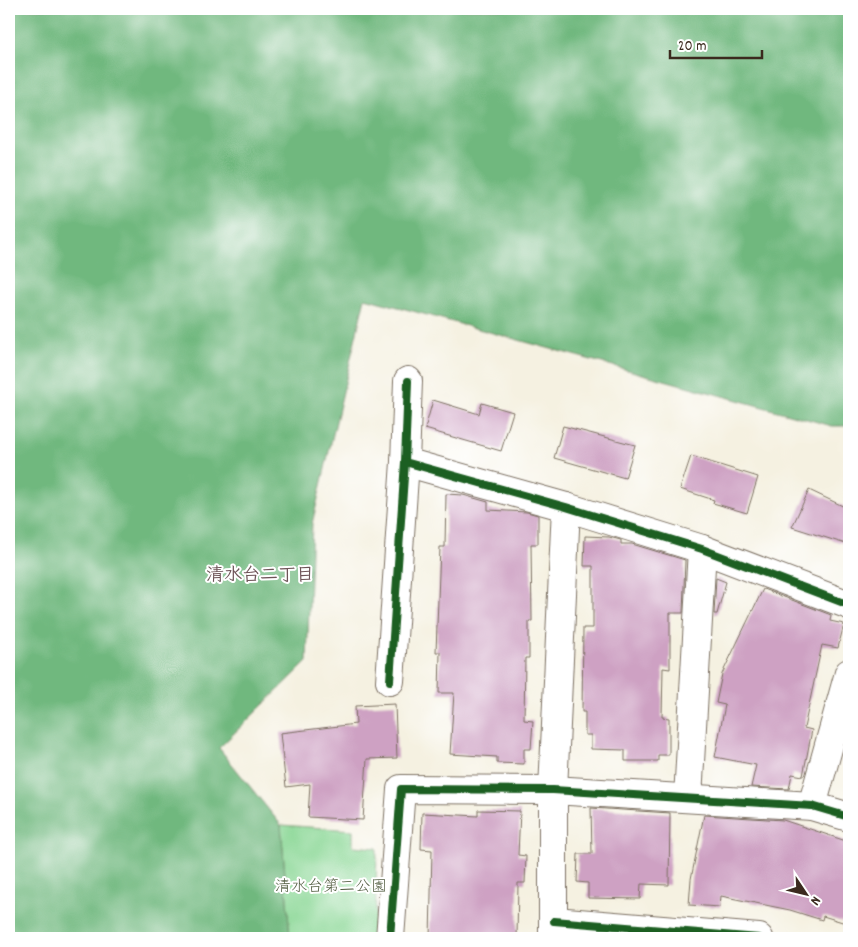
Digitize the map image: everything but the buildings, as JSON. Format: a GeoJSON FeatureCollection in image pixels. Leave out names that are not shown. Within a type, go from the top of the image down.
{"type":"FeatureCollection","features":[{"type":"Feature","properties":{"kind":"street"},"geometry":{"type":"LineString","coordinates":[[390,681],[405,462],[408,381]]}},
{"type":"Feature","properties":{"kind":"street"},"geometry":{"type":"LineString","coordinates":[[405,462],[566,507],[702,549],[849,605]]}},
{"type":"Feature","properties":{"kind":"street"},"geometry":{"type":"LineString","coordinates":[[566,507],[553,790],[554,929],[759,938]]}},
{"type":"Feature","properties":{"kind":"street"},"geometry":{"type":"LineString","coordinates":[[688,798],[702,549]]}},
{"type":"Feature","properties":{"kind":"street"},"geometry":{"type":"LineString","coordinates":[[812,806],[849,673]]}},
{"type":"Feature","properties":{"kind":"street"},"geometry":{"type":"LineString","coordinates":[[390,938],[401,789],[553,790],[688,798],[812,806],[849,817]]}},
{"type":"Feature","properties":{"kind":"green space"},"geometry":{"type":"Polygon","coordinates":[[[9,9],[849,9],[849,426],[832,426],[365,298],[312,524],[307,662],[219,748],[281,825],[290,938],[9,938],[9,9]]]}},
{"type":"Feature","properties":{"kind":"green space","name":"清水台第二公園"},"geometry":{"type":"Polygon","coordinates":[[[281,825],[353,830],[353,846],[377,848],[375,938],[290,938],[281,825]]]}},
{"type":"Feature","properties":{"kind":"cycle path"},"geometry":{"type":"LineString","coordinates":[[408,381],[405,462],[566,507],[702,549],[849,605]]}},
{"type":"Feature","properties":{"kind":"cycle path"},"geometry":{"type":"LineString","coordinates":[[390,681],[405,462]]}},
{"type":"Feature","properties":{"kind":"cycle path"},"geometry":{"type":"LineString","coordinates":[[390,938],[401,789],[553,790],[812,806],[849,817]]}},
{"type":"Feature","properties":{"kind":"cycle path"},"geometry":{"type":"LineString","coordinates":[[554,921],[759,938]]}},
{"type":"Feature","properties":{"kind":"district","name":"清水台二丁目"},"geometry":{"type":"Point","coordinates":[260,574]}}]}
